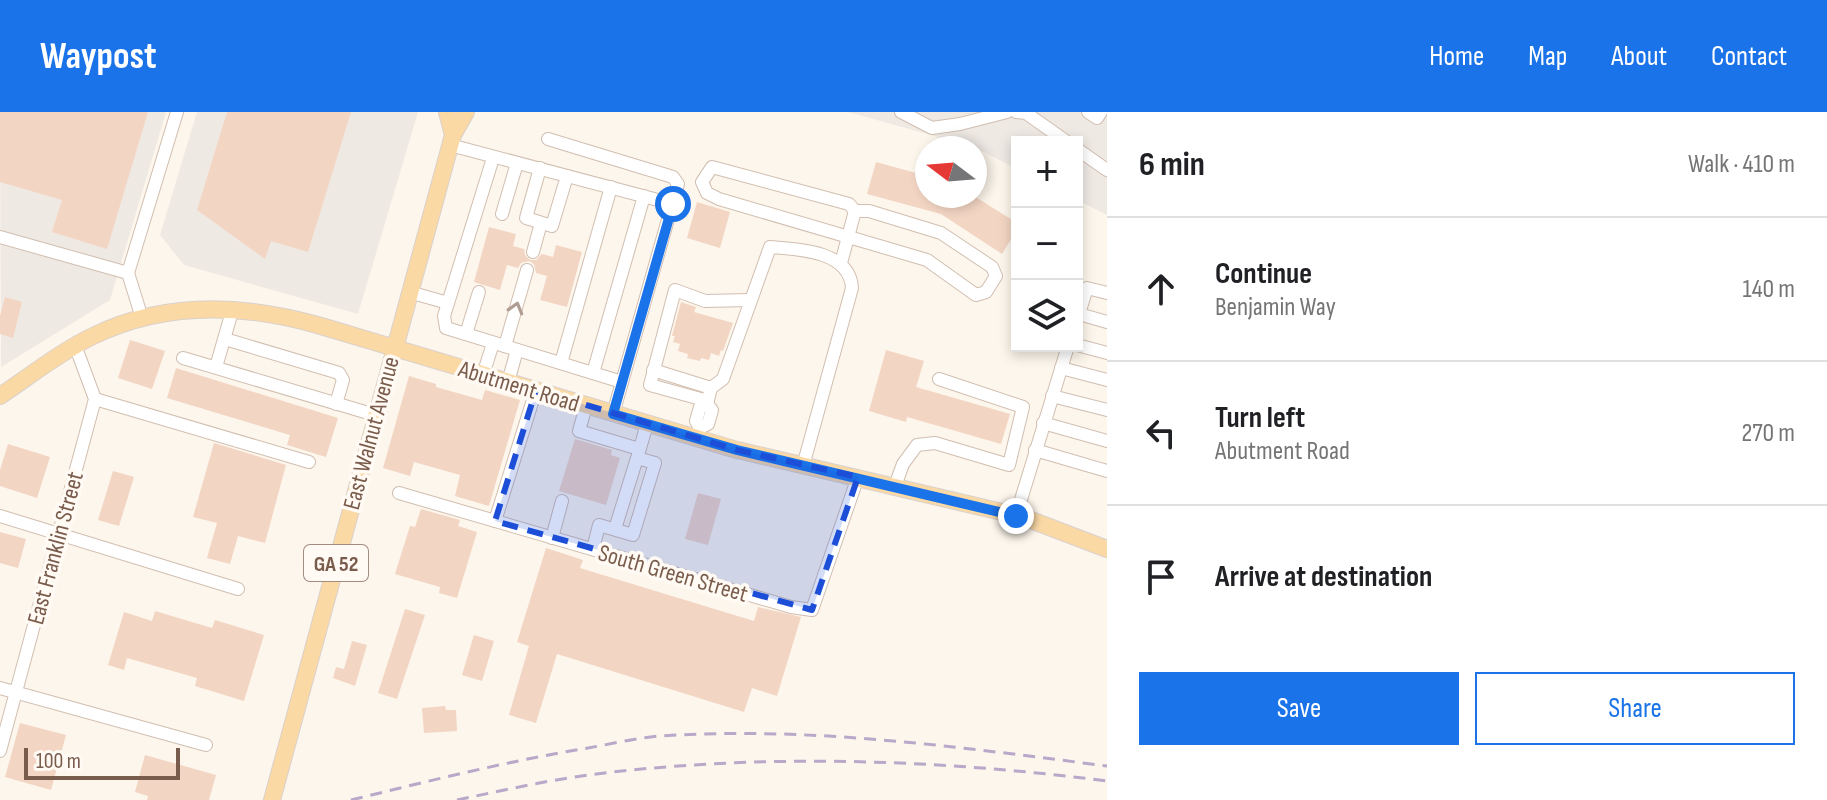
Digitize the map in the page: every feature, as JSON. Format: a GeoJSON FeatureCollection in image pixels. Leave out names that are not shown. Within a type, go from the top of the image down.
{"type":"FeatureCollection","features":[{"type":"Feature","properties":{"kind":"main road"},"geometry":{"type":"LineString","coordinates":[[447,112],[451,140]]}},
{"type":"Feature","properties":{"kind":"main road","name":"East Walnut Avenue"},"geometry":{"type":"LineString","coordinates":[[272,800],[451,140],[466,112]]}},
{"type":"Feature","properties":{"kind":"main road","name":"Abutment Road"},"geometry":{"type":"LineString","coordinates":[[0,396],[75,345],[108,329],[142,318],[197,309],[233,308],[295,319],[647,424],[699,433],[803,466],[1016,516],[1107,549]]}},
{"type":"Feature","properties":{"kind":"street"},"geometry":{"type":"LineString","coordinates":[[142,318],[128,273],[177,112]]}},
{"type":"Feature","properties":{"kind":"street"},"geometry":{"type":"LineString","coordinates":[[901,112],[932,128],[1007,112]]}},
{"type":"Feature","properties":{"kind":"street"},"geometry":{"type":"LineString","coordinates":[[1016,112],[1026,113],[1059,136]]}},
{"type":"Feature","properties":{"kind":"street"},"geometry":{"type":"LineString","coordinates":[[1088,112],[1097,118],[1101,112]]}},
{"type":"Feature","properties":{"kind":"street"},"geometry":{"type":"LineString","coordinates":[[548,139],[673,177],[678,184],[613,414]]}},
{"type":"Feature","properties":{"kind":"street"},"geometry":{"type":"LineString","coordinates":[[451,140],[493,158],[673,204]]}},
{"type":"Feature","properties":{"kind":"street"},"geometry":{"type":"LineString","coordinates":[[1083,153],[1107,170]]}},
{"type":"Feature","properties":{"kind":"street"},"geometry":{"type":"LineString","coordinates":[[493,158],[444,316],[446,328],[622,382]]}},
{"type":"Feature","properties":{"kind":"street"},"geometry":{"type":"LineString","coordinates":[[502,214],[517,163]]}},
{"type":"Feature","properties":{"kind":"street"},"geometry":{"type":"LineString","coordinates":[[712,167],[849,204],[855,211],[869,211],[941,233],[992,267],[996,276],[986,292],[976,295],[927,260],[719,199],[707,193],[702,182],[712,167]]}},
{"type":"Feature","properties":{"kind":"street"},"geometry":{"type":"LineString","coordinates":[[540,168],[526,218],[541,223],[552,226],[567,176]]}},
{"type":"Feature","properties":{"kind":"street"},"geometry":{"type":"LineString","coordinates":[[561,363],[611,187]]}},
{"type":"Feature","properties":{"kind":"street"},"geometry":{"type":"LineString","coordinates":[[593,373],[644,196]]}},
{"type":"Feature","properties":{"kind":"street"},"geometry":{"type":"LineString","coordinates":[[841,263],[855,211]]}},
{"type":"Feature","properties":{"kind":"street"},"geometry":{"type":"LineString","coordinates":[[533,252],[541,223]]}},
{"type":"Feature","properties":{"kind":"street"},"geometry":{"type":"LineString","coordinates":[[0,237],[128,273]]}},
{"type":"Feature","properties":{"kind":"street"},"geometry":{"type":"LineString","coordinates":[[699,433],[696,421],[700,407],[707,403],[711,388],[723,379],[770,247],[795,248],[841,263],[852,280],[851,297],[803,466]]}},
{"type":"Feature","properties":{"kind":"street"},"geometry":{"type":"LineString","coordinates":[[508,382],[505,346],[527,270]]}},
{"type":"Feature","properties":{"kind":"street"},"geometry":{"type":"LineString","coordinates":[[1083,301],[1087,288],[1107,293]]}},
{"type":"Feature","properties":{"kind":"street"},"geometry":{"type":"LineString","coordinates":[[707,403],[650,385],[675,290],[705,301],[750,300]]}},
{"type":"Feature","properties":{"kind":"street"},"geometry":{"type":"LineString","coordinates":[[409,292],[448,303]]}},
{"type":"Feature","properties":{"kind":"street"},"geometry":{"type":"LineString","coordinates":[[466,334],[479,292]]}},
{"type":"Feature","properties":{"kind":"street"},"geometry":{"type":"LineString","coordinates":[[216,367],[233,308]]}},
{"type":"Feature","properties":{"kind":"street"},"geometry":{"type":"LineString","coordinates":[[1083,318],[1107,322]]}},
{"type":"Feature","properties":{"kind":"street"},"geometry":{"type":"LineString","coordinates":[[225,339],[339,373],[343,380],[336,404]]}},
{"type":"Feature","properties":{"kind":"street"},"geometry":{"type":"LineString","coordinates":[[75,345],[95,399],[309,462]]}},
{"type":"Feature","properties":{"kind":"street"},"geometry":{"type":"LineString","coordinates":[[483,375],[505,346]]}},
{"type":"Feature","properties":{"kind":"street"},"geometry":{"type":"LineString","coordinates":[[1083,347],[1107,353]]}},
{"type":"Feature","properties":{"kind":"street"},"geometry":{"type":"LineString","coordinates":[[1016,516],[1066,352]]}},
{"type":"Feature","properties":{"kind":"street"},"geometry":{"type":"LineString","coordinates":[[183,358],[375,415]]}},
{"type":"Feature","properties":{"kind":"street"},"geometry":{"type":"LineString","coordinates":[[1061,368],[1107,380]]}},
{"type":"Feature","properties":{"kind":"street"},"geometry":{"type":"LineString","coordinates":[[653,370],[711,388]]}},
{"type":"Feature","properties":{"kind":"street"},"geometry":{"type":"LineString","coordinates":[[895,486],[903,464],[917,445],[935,443],[1009,465],[1023,407],[939,379]]}},
{"type":"Feature","properties":{"kind":"street"},"geometry":{"type":"LineString","coordinates":[[495,521],[536,390]]}},
{"type":"Feature","properties":{"kind":"street"},"geometry":{"type":"LineString","coordinates":[[1052,396],[1107,410]]}},
{"type":"Feature","properties":{"kind":"street","name":"East Franklin Street"},"geometry":{"type":"LineString","coordinates":[[0,751],[95,399]]}},
{"type":"Feature","properties":{"kind":"street"},"geometry":{"type":"LineString","coordinates":[[586,406],[579,431],[655,463],[633,535],[599,525],[593,549]]}},
{"type":"Feature","properties":{"kind":"street"},"geometry":{"type":"LineString","coordinates":[[1022,413],[1107,441]]}},
{"type":"Feature","properties":{"kind":"street"},"geometry":{"type":"LineString","coordinates":[[615,529],[647,424]]}},
{"type":"Feature","properties":{"kind":"street"},"geometry":{"type":"LineString","coordinates":[[1035,450],[1107,471]]}},
{"type":"Feature","properties":{"kind":"street","name":"South Green Street"},"geometry":{"type":"LineString","coordinates":[[399,493],[791,607],[812,610],[858,477]]}},
{"type":"Feature","properties":{"kind":"street"},"geometry":{"type":"LineString","coordinates":[[552,538],[562,501]]}},
{"type":"Feature","properties":{"kind":"street"},"geometry":{"type":"LineString","coordinates":[[0,516],[238,589]]}},
{"type":"Feature","properties":{"kind":"street"},"geometry":{"type":"LineString","coordinates":[[0,688],[206,745]]}},
{"type":"Feature","properties":{"kind":"highlighted area"},"geometry":{"type":"Polygon","coordinates":[[[536,390],[737,450],[858,477],[812,610],[495,521],[536,390]]]}},
{"type":"Feature","properties":{"kind":"shaded area"},"geometry":{"type":"Polygon","coordinates":[[[0,112],[166,112],[110,300],[1,367],[0,112]]]}},
{"type":"Feature","properties":{"kind":"shaded area"},"geometry":{"type":"Polygon","coordinates":[[[197,112],[418,112],[358,314],[184,265],[160,235],[197,112]]]}},
{"type":"Feature","properties":{"kind":"shaded area"},"geometry":{"type":"Polygon","coordinates":[[[848,112],[1107,112],[1107,215],[1083,203],[1083,136],[1011,136],[1011,166],[987,154],[987,136],[934,136],[848,112]]]}},
{"type":"Feature","properties":{"kind":"building"},"geometry":{"type":"Polygon","coordinates":[[[0,112],[148,112],[107,249],[52,232],[62,200],[0,182],[0,112]]]}},
{"type":"Feature","properties":{"kind":"building"},"geometry":{"type":"Polygon","coordinates":[[[227,112],[351,112],[308,252],[271,241],[265,259],[197,210],[227,112]]]}},
{"type":"Feature","properties":{"kind":"building"},"geometry":{"type":"Polygon","coordinates":[[[876,162],[915,173],[915,207],[867,194],[876,162]]]}},
{"type":"Feature","properties":{"kind":"building"},"geometry":{"type":"Polygon","coordinates":[[[697,202],[730,212],[720,248],[687,238],[697,202]]]}},
{"type":"Feature","properties":{"kind":"building"},"geometry":{"type":"Polygon","coordinates":[[[987,204],[1011,219],[1011,240],[1002,254],[941,214],[919,208],[987,208],[987,204]]]}},
{"type":"Feature","properties":{"kind":"building"},"geometry":{"type":"Polygon","coordinates":[[[489,227],[516,234],[513,246],[524,249],[530,260],[536,260],[542,254],[553,257],[556,245],[582,252],[567,307],[540,300],[547,276],[536,273],[534,264],[529,261],[521,263],[518,268],[507,265],[500,290],[474,282],[489,227]]]}},
{"type":"Feature","properties":{"kind":"building"},"geometry":{"type":"Polygon","coordinates":[[[5,297],[22,302],[13,338],[0,334],[0,316],[5,297]]]}},
{"type":"Feature","properties":{"kind":"building"},"geometry":{"type":"Polygon","coordinates":[[[681,302],[696,307],[694,312],[733,323],[719,356],[711,353],[709,360],[701,358],[700,361],[687,358],[688,354],[678,351],[680,344],[673,342],[675,336],[672,336],[681,302]]]}},
{"type":"Feature","properties":{"kind":"building"},"geometry":{"type":"Polygon","coordinates":[[[130,340],[165,351],[152,389],[118,378],[130,340]]]}},
{"type":"Feature","properties":{"kind":"building"},"geometry":{"type":"Polygon","coordinates":[[[886,350],[924,361],[916,387],[1010,414],[1001,444],[907,417],[906,422],[869,411],[886,350]]]}},
{"type":"Feature","properties":{"kind":"building"},"geometry":{"type":"Polygon","coordinates":[[[176,368],[338,418],[326,457],[287,445],[290,435],[167,398],[176,368]]]}},
{"type":"Feature","properties":{"kind":"building"},"geometry":{"type":"Polygon","coordinates":[[[409,376],[482,400],[485,390],[520,400],[489,506],[455,496],[460,475],[414,462],[410,476],[383,468],[409,376]]]}},
{"type":"Feature","properties":{"kind":"building"},"geometry":{"type":"Polygon","coordinates":[[[575,439],[612,450],[611,455],[620,458],[606,505],[559,491],[575,439]]]}},
{"type":"Feature","properties":{"kind":"building"},"geometry":{"type":"Polygon","coordinates":[[[214,443],[286,465],[265,543],[238,536],[230,564],[207,558],[217,523],[193,517],[214,443]]]}},
{"type":"Feature","properties":{"kind":"building"},"geometry":{"type":"Polygon","coordinates":[[[8,444],[50,457],[37,498],[0,486],[0,470],[8,444]]]}},
{"type":"Feature","properties":{"kind":"building"},"geometry":{"type":"Polygon","coordinates":[[[113,471],[134,477],[119,526],[98,520],[113,471]]]}},
{"type":"Feature","properties":{"kind":"building"},"geometry":{"type":"Polygon","coordinates":[[[698,493],[721,499],[708,545],[685,539],[698,493]]]}},
{"type":"Feature","properties":{"kind":"building"},"geometry":{"type":"Polygon","coordinates":[[[421,509],[460,520],[458,526],[477,532],[457,598],[439,593],[440,587],[395,574],[410,526],[415,527],[421,509]]]}},
{"type":"Feature","properties":{"kind":"building"},"geometry":{"type":"Polygon","coordinates":[[[0,532],[26,539],[18,568],[0,563],[0,532]]]}},
{"type":"Feature","properties":{"kind":"building"},"geometry":{"type":"Polygon","coordinates":[[[546,548],[583,560],[580,568],[754,621],[758,607],[801,617],[777,696],[752,688],[744,712],[557,654],[536,723],[509,715],[529,646],[517,642],[546,548]]]}},
{"type":"Feature","properties":{"kind":"building"},"geometry":{"type":"Polygon","coordinates":[[[405,609],[425,615],[397,699],[378,693],[405,609]]]}},
{"type":"Feature","properties":{"kind":"building"},"geometry":{"type":"Polygon","coordinates":[[[155,611],[212,628],[215,620],[264,635],[244,701],[195,686],[197,678],[127,658],[124,670],[108,665],[124,612],[152,621],[155,611]]]}},
{"type":"Feature","properties":{"kind":"building"},"geometry":{"type":"Polygon","coordinates":[[[474,635],[494,641],[482,681],[462,675],[474,635]]]}},
{"type":"Feature","properties":{"kind":"building"},"geometry":{"type":"Polygon","coordinates":[[[352,641],[367,645],[355,686],[333,678],[336,667],[344,669],[352,641]]]}},
{"type":"Feature","properties":{"kind":"building"},"geometry":{"type":"Polygon","coordinates":[[[445,706],[446,710],[456,710],[457,731],[424,733],[422,708],[445,706]]]}},
{"type":"Feature","properties":{"kind":"building"},"geometry":{"type":"Polygon","coordinates":[[[20,723],[66,735],[51,790],[5,777],[20,723]]]}},
{"type":"Feature","properties":{"kind":"building"},"geometry":{"type":"Polygon","coordinates":[[[145,755],[216,775],[209,800],[147,800],[148,796],[135,792],[145,755]]]}},
{"type":"Feature","properties":{"kind":"railway"},"geometry":{"type":"LineString","coordinates":[[351,800],[528,759],[660,736],[828,736],[1107,766]]}},
{"type":"Feature","properties":{"kind":"railway"},"geometry":{"type":"LineString","coordinates":[[457,800],[588,775],[782,761],[913,764],[1107,781]]}},
{"type":"Feature","properties":{"kind":"route"},"geometry":{"type":"LineString","coordinates":[[673,204],[613,414],[737,450],[1016,516]]}}]}
